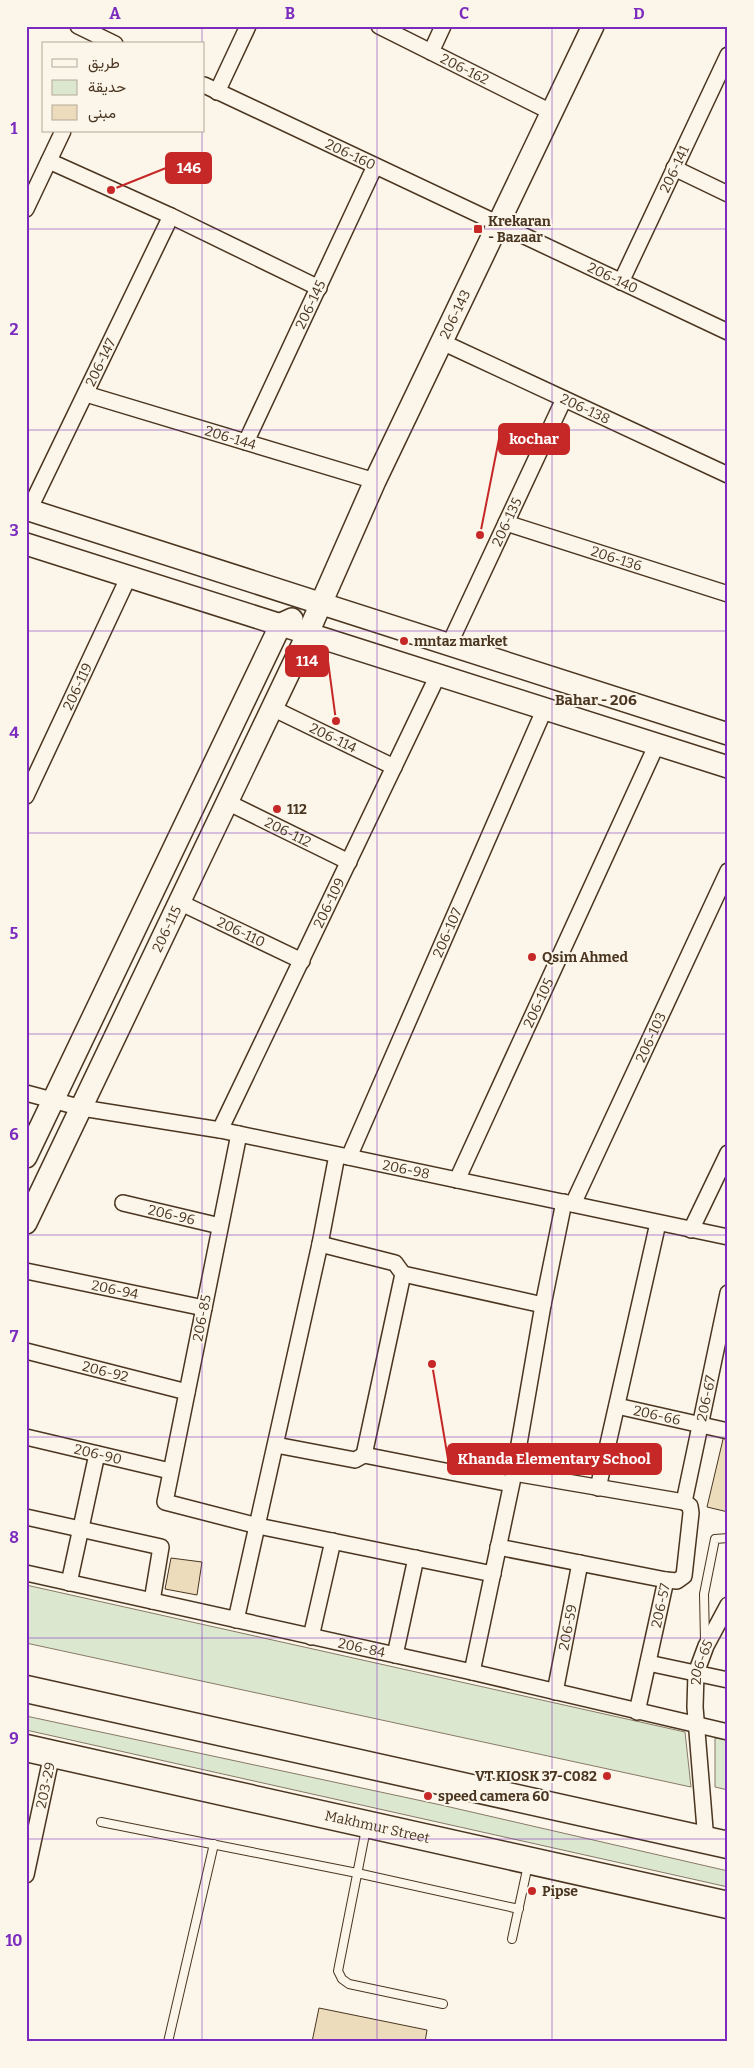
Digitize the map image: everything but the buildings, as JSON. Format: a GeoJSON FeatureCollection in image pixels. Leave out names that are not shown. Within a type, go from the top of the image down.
{"type":"FeatureCollection","features":[{"type":"Feature","properties":{"kind":"highway"},"geometry":{"type":"LineString","coordinates":[[26,1689],[717,1843]]}},
{"type":"Feature","properties":{"kind":"highway","name":"Makhmur Street"},"geometry":{"type":"LineString","coordinates":[[26,1748],[728,1905]]}},
{"type":"Feature","properties":{"kind":"street"},"geometry":{"type":"LineString","coordinates":[[78,26],[109,38]]}},
{"type":"Feature","properties":{"kind":"street"},"geometry":{"type":"LineString","coordinates":[[210,89],[248,26]]}},
{"type":"Feature","properties":{"kind":"street","name":"206-162"},"geometry":{"type":"LineString","coordinates":[[379,26],[552,112]]}},
{"type":"Feature","properties":{"kind":"street"},"geometry":{"type":"LineString","coordinates":[[431,52],[443,26]]}},
{"type":"Feature","properties":{"kind":"street","name":"206-143"},"geometry":{"type":"LineString","coordinates":[[308,633],[376,481],[593,26]]}},
{"type":"Feature","properties":{"kind":"street","name":"206-141"},"geometry":{"type":"LineString","coordinates":[[621,282],[728,55]]}},
{"type":"Feature","properties":{"kind":"street","name":"206-160"},"geometry":{"type":"LineString","coordinates":[[210,89],[498,224]]}},
{"type":"Feature","properties":{"kind":"street"},"geometry":{"type":"LineString","coordinates":[[26,209],[63,132]]}},
{"type":"Feature","properties":{"kind":"street"},"geometry":{"type":"LineString","coordinates":[[49,161],[171,216],[319,288]]}},
{"type":"Feature","properties":{"kind":"street","name":"206-145"},"geometry":{"type":"LineString","coordinates":[[246,442],[375,166]]}},
{"type":"Feature","properties":{"kind":"street"},"geometry":{"type":"LineString","coordinates":[[674,168],[728,194]]}},
{"type":"Feature","properties":{"kind":"street","name":"206-147"},"geometry":{"type":"LineString","coordinates":[[27,509],[86,394],[171,216]]}},
{"type":"Feature","properties":{"kind":"street","name":"206-140"},"geometry":{"type":"LineString","coordinates":[[498,224],[728,332]]}},
{"type":"Feature","properties":{"kind":"street","name":"206-138"},"geometry":{"type":"LineString","coordinates":[[442,342],[728,475]]}},
{"type":"Feature","properties":{"kind":"street","name":"206-144"},"geometry":{"type":"LineString","coordinates":[[86,394],[376,481]]}},
{"type":"Feature","properties":{"kind":"street","name":"206-135"},"geometry":{"type":"LineString","coordinates":[[449,645],[564,399]]}},
{"type":"Feature","properties":{"kind":"street"},"geometry":{"type":"LineString","coordinates":[[27,509],[728,734]]}},
{"type":"Feature","properties":{"kind":"street","name":"206-136"},"geometry":{"type":"LineString","coordinates":[[506,523],[728,594]]}},
{"type":"Feature","properties":{"kind":"street"},"geometry":{"type":"LineString","coordinates":[[26,544],[728,766]]}},
{"type":"Feature","properties":{"kind":"street","name":"206-119"},"geometry":{"type":"LineString","coordinates":[[26,796],[129,576]]}},
{"type":"Feature","properties":{"kind":"street"},"geometry":{"type":"LineString","coordinates":[[280,624],[321,604]]}},
{"type":"Feature","properties":{"kind":"street","name":"206-115"},"geometry":{"type":"LineString","coordinates":[[26,1157],[280,624]]}},
{"type":"Feature","properties":{"kind":"street","name":"206-115"},"geometry":{"type":"LineString","coordinates":[[26,1223],[308,633]]}},
{"type":"Feature","properties":{"kind":"street","name":"206-109"},"geometry":{"type":"LineString","coordinates":[[220,1130],[438,675]]}},
{"type":"Feature","properties":{"kind":"street","name":"206-114"},"geometry":{"type":"LineString","coordinates":[[272,708],[394,767]]}},
{"type":"Feature","properties":{"kind":"street","name":"206-107"},"geometry":{"type":"LineString","coordinates":[[236,1620],[320,1244],[343,1156],[545,708]]}},
{"type":"Feature","properties":{"kind":"street","name":"206-105"},"geometry":{"type":"LineString","coordinates":[[457,1180],[657,744]]}},
{"type":"Feature","properties":{"kind":"street","name":"206-112"},"geometry":{"type":"LineString","coordinates":[[227,802],[349,862]]}},
{"type":"Feature","properties":{"kind":"street","name":"206-103"},"geometry":{"type":"LineString","coordinates":[[472,1672],[513,1479],[543,1305],[568,1204],[728,871]]}},
{"type":"Feature","properties":{"kind":"street","name":"206-110"},"geometry":{"type":"LineString","coordinates":[[179,902],[302,961]]}},
{"type":"Feature","properties":{"kind":"street","name":"206-98"},"geometry":{"type":"LineString","coordinates":[[26,1093],[55,1099],[82,1108],[220,1130],[728,1237]]}},
{"type":"Feature","properties":{"kind":"street","name":"206-85"},"geometry":{"type":"LineString","coordinates":[[239,1134],[165,1502],[258,1526]]}},
{"type":"Feature","properties":{"kind":"street"},"geometry":{"type":"LineString","coordinates":[[691,1230],[728,1153]]}},
{"type":"Feature","properties":{"kind":"street","name":"206-96"},"geometry":{"type":"LineString","coordinates":[[123,1203],[220,1226]]}},
{"type":"Feature","properties":{"kind":"street"},"geometry":{"type":"LineString","coordinates":[[598,1488],[658,1223]]}},
{"type":"Feature","properties":{"kind":"street"},"geometry":{"type":"LineString","coordinates":[[320,1244],[395,1263],[403,1274],[543,1305]]}},
{"type":"Feature","properties":{"kind":"street","name":"206-94"},"geometry":{"type":"LineString","coordinates":[[26,1271],[204,1308]]}},
{"type":"Feature","properties":{"kind":"street"},"geometry":{"type":"LineString","coordinates":[[364,1455],[403,1274]]}},
{"type":"Feature","properties":{"kind":"street","name":"206-67"},"geometry":{"type":"LineString","coordinates":[[688,1508],[699,1425],[728,1293]]}},
{"type":"Feature","properties":{"kind":"street","name":"206-92"},"geometry":{"type":"LineString","coordinates":[[26,1351],[186,1392]]}},
{"type":"Feature","properties":{"kind":"street","name":"206-66"},"geometry":{"type":"LineString","coordinates":[[616,1406],[728,1431]]}},
{"type":"Feature","properties":{"kind":"street","name":"206-90"},"geometry":{"type":"LineString","coordinates":[[26,1437],[170,1471]]}},
{"type":"Feature","properties":{"kind":"street"},"geometry":{"type":"LineString","coordinates":[[276,1445],[355,1460],[364,1455],[513,1479],[598,1488],[688,1508]]}},
{"type":"Feature","properties":{"kind":"street"},"geometry":{"type":"LineString","coordinates":[[69,1583],[97,1454]]}},
{"type":"Feature","properties":{"kind":"street","name":"206-57"},"geometry":{"type":"LineString","coordinates":[[637,1712],[666,1580],[677,1581],[684,1576],[688,1508]]}},
{"type":"Feature","properties":{"kind":"street"},"geometry":{"type":"LineString","coordinates":[[26,1517],[161,1547],[152,1601]]}},
{"type":"Feature","properties":{"kind":"street"},"geometry":{"type":"LineString","coordinates":[[258,1526],[492,1574]]}},
{"type":"Feature","properties":{"kind":"street"},"geometry":{"type":"LineString","coordinates":[[310,1637],[332,1541]]}},
{"type":"Feature","properties":{"kind":"street"},"geometry":{"type":"LineString","coordinates":[[498,1547],[666,1580]]}},
{"type":"Feature","properties":{"kind":"street"},"geometry":{"type":"LineString","coordinates":[[395,1655],[416,1558]]}},
{"type":"Feature","properties":{"kind":"street","name":"206-59"},"geometry":{"type":"LineString","coordinates":[[554,1692],[580,1563]]}},
{"type":"Feature","properties":{"kind":"street","name":"206-84"},"geometry":{"type":"LineString","coordinates":[[26,1573],[472,1672],[728,1732]]}},
{"type":"Feature","properties":{"kind":"street","name":"206-65"},"geometry":{"type":"LineString","coordinates":[[717,1843],[697,1726],[695,1707],[696,1673],[706,1646],[728,1605]]}},
{"type":"Feature","properties":{"kind":"street"},"geometry":{"type":"LineString","coordinates":[[648,1663],[728,1680]]}},
{"type":"Feature","properties":{"kind":"street","name":"203-29"},"geometry":{"type":"LineString","coordinates":[[26,1875],[52,1754]]}},
{"type":"Feature","properties":{"kind":"lane"},"geometry":{"type":"LineString","coordinates":[[706,1646],[704,1594],[715,1540],[728,1538]]}},
{"type":"Feature","properties":{"kind":"lane"},"geometry":{"type":"LineString","coordinates":[[101,1822],[357,1873],[519,1909]]}},
{"type":"Feature","properties":{"kind":"lane"},"geometry":{"type":"LineString","coordinates":[[367,1825],[338,1971],[342,1979],[349,1984],[443,2004]]}},
{"type":"Feature","properties":{"kind":"lane"},"geometry":{"type":"LineString","coordinates":[[168,2042],[214,1844]]}},
{"type":"Feature","properties":{"kind":"lane"},"geometry":{"type":"LineString","coordinates":[[512,1939],[528,1861]]}},
{"type":"Feature","properties":{"kind":"green space"},"geometry":{"type":"Polygon","coordinates":[[[26,1585],[685,1732],[691,1787],[26,1643],[26,1585]]]}},
{"type":"Feature","properties":{"kind":"green space"},"geometry":{"type":"Polygon","coordinates":[[[26,1716],[441,1805],[728,1871],[728,1887],[26,1730],[26,1716]]]}},
{"type":"Feature","properties":{"kind":"green space"},"geometry":{"type":"Polygon","coordinates":[[[715,1738],[728,1740],[728,1790],[715,1787],[715,1738]]]}},
{"type":"Feature","properties":{"kind":"place","name":"146"},"geometry":{"type":"Point","coordinates":[111,190]}},
{"type":"Feature","properties":{"kind":"place","name":"Krekaran - Bazaar"},"geometry":{"type":"Point","coordinates":[478,229]}},
{"type":"Feature","properties":{"kind":"place","name":"kochar"},"geometry":{"type":"Point","coordinates":[480,535]}},
{"type":"Feature","properties":{"kind":"place","name":"mntaz market"},"geometry":{"type":"Point","coordinates":[404,641]}},
{"type":"Feature","properties":{"kind":"place","name":"114"},"geometry":{"type":"Point","coordinates":[336,721]}},
{"type":"Feature","properties":{"kind":"place","name":"112"},"geometry":{"type":"Point","coordinates":[277,809]}},
{"type":"Feature","properties":{"kind":"place","name":"Qsim Ahmed"},"geometry":{"type":"Point","coordinates":[532,957]}},
{"type":"Feature","properties":{"kind":"place","name":"Khanda Elementary School"},"geometry":{"type":"Point","coordinates":[432,1364]}},
{"type":"Feature","properties":{"kind":"place","name":"VT KIOSK 37-C082"},"geometry":{"type":"Point","coordinates":[607,1776]}},
{"type":"Feature","properties":{"kind":"place","name":"speed camera 60"},"geometry":{"type":"Point","coordinates":[428,1796]}},
{"type":"Feature","properties":{"kind":"place","name":"Pipse"},"geometry":{"type":"Point","coordinates":[532,1891]}},
{"type":"Feature","properties":{"kind":"district","name":"Bahar - 206"},"geometry":{"type":"Point","coordinates":[596,700]}}]}
